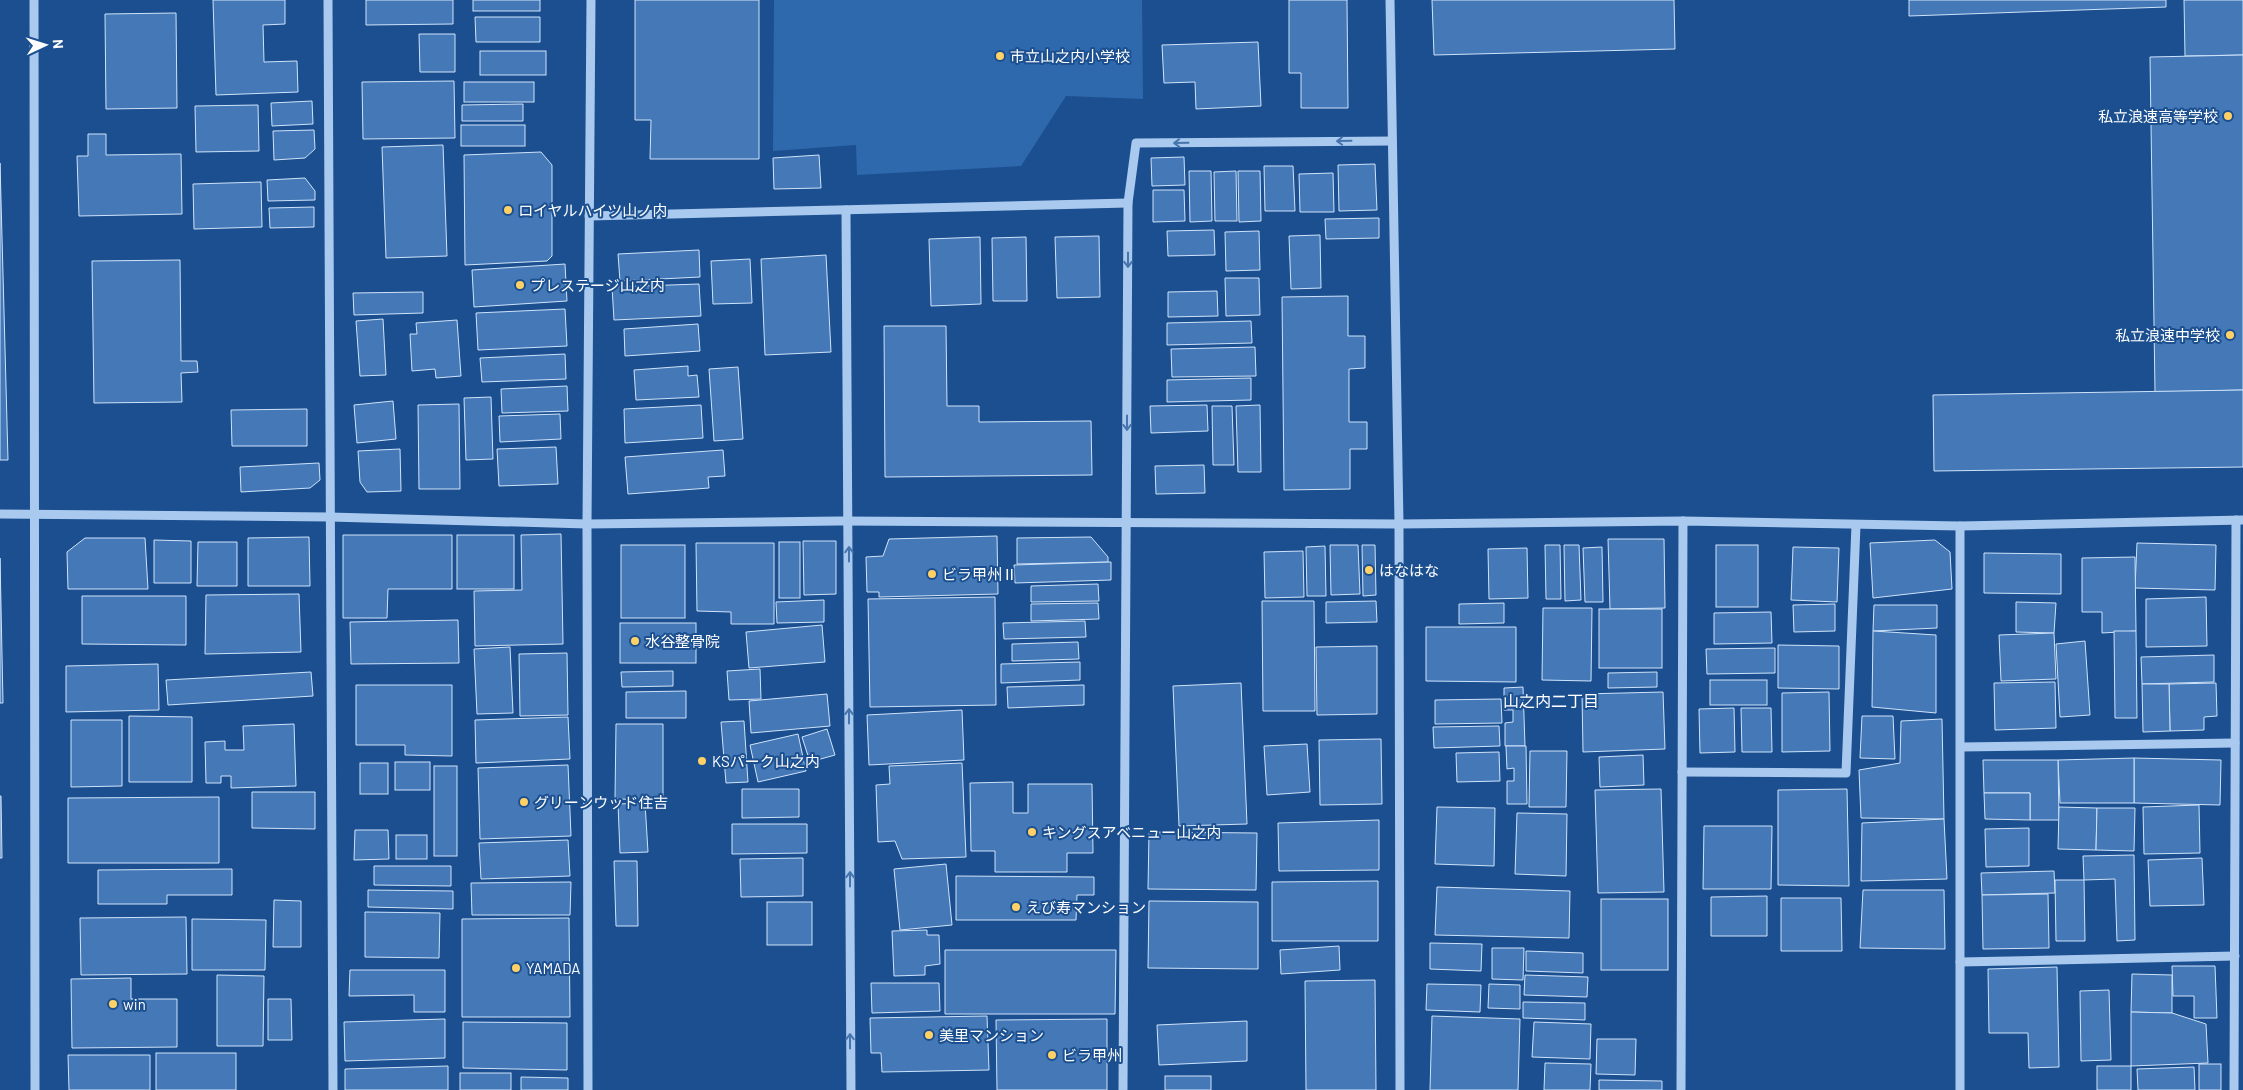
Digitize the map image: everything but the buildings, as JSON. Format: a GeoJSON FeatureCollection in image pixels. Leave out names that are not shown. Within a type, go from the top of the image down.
{"type":"FeatureCollection","features":[{"type":"Feature","properties":{"kind":"street"},"geometry":{"type":"LineString","coordinates":[[34,0],[35,1090]]}},
{"type":"Feature","properties":{"kind":"street"},"geometry":{"type":"LineString","coordinates":[[328,0],[333,1090]]}},
{"type":"Feature","properties":{"kind":"street"},"geometry":{"type":"LineString","coordinates":[[588,1090],[587,524],[591,0]]}},
{"type":"Feature","properties":{"kind":"street"},"geometry":{"type":"LineString","coordinates":[[1390,0],[1399,524],[1400,1090]]}},
{"type":"Feature","properties":{"kind":"street"},"geometry":{"type":"LineString","coordinates":[[1123,1090],[1128,203],[1136,144],[1392,140]]}},
{"type":"Feature","properties":{"kind":"street"},"geometry":{"type":"LineString","coordinates":[[590,216],[1128,203]]}},
{"type":"Feature","properties":{"kind":"street"},"geometry":{"type":"LineString","coordinates":[[846,210],[851,1090]]}},
{"type":"Feature","properties":{"kind":"street"},"geometry":{"type":"LineString","coordinates":[[0,514],[330,517],[587,524],[1126,521],[1399,524],[1683,521],[1960,526],[2240,520],[2235,743],[2234,1090]]}},
{"type":"Feature","properties":{"kind":"street"},"geometry":{"type":"LineString","coordinates":[[1681,1090],[1683,521]]}},
{"type":"Feature","properties":{"kind":"street"},"geometry":{"type":"LineString","coordinates":[[1682,772],[1846,772],[1856,525]]}},
{"type":"Feature","properties":{"kind":"street"},"geometry":{"type":"LineString","coordinates":[[1960,526],[1960,1090]]}},
{"type":"Feature","properties":{"kind":"street"},"geometry":{"type":"LineString","coordinates":[[1961,748],[2235,743]]}},
{"type":"Feature","properties":{"kind":"street"},"geometry":{"type":"LineString","coordinates":[[1960,962],[2235,956]]}},
{"type":"Feature","properties":{"kind":"shaded area"},"geometry":{"type":"Polygon","coordinates":[[[774,0],[1142,0],[1143,99],[1066,96],[1021,166],[857,175],[856,145],[773,151],[774,0]]]}},
{"type":"Feature","properties":{"kind":"place","name":"市立山之内小学校"},"geometry":{"type":"Point","coordinates":[1000,56]}},
{"type":"Feature","properties":{"kind":"place","name":"私立浪速高等学校"},"geometry":{"type":"Point","coordinates":[2228,116]}},
{"type":"Feature","properties":{"kind":"place","name":"ロイヤルハイツ山ノ内"},"geometry":{"type":"Point","coordinates":[508,210]}},
{"type":"Feature","properties":{"kind":"place","name":"プレステージ山之内"},"geometry":{"type":"Point","coordinates":[520,285]}},
{"type":"Feature","properties":{"kind":"place","name":"私立浪速中学校"},"geometry":{"type":"Point","coordinates":[2230,335]}},
{"type":"Feature","properties":{"kind":"place","name":"はなはな"},"geometry":{"type":"Point","coordinates":[1369,570]}},
{"type":"Feature","properties":{"kind":"place","name":"ビラ甲州Ⅱ"},"geometry":{"type":"Point","coordinates":[932,574]}},
{"type":"Feature","properties":{"kind":"place","name":"水谷整骨院"},"geometry":{"type":"Point","coordinates":[635,641]}},
{"type":"Feature","properties":{"kind":"place","name":"KSパーク山之内"},"geometry":{"type":"Point","coordinates":[702,761]}},
{"type":"Feature","properties":{"kind":"place","name":"グリーンウッド住吉"},"geometry":{"type":"Point","coordinates":[524,802]}},
{"type":"Feature","properties":{"kind":"place","name":"キングスアベニュー山之内"},"geometry":{"type":"Point","coordinates":[1032,832]}},
{"type":"Feature","properties":{"kind":"place","name":"えび寿マンション"},"geometry":{"type":"Point","coordinates":[1016,907]}},
{"type":"Feature","properties":{"kind":"place","name":"YAMADA"},"geometry":{"type":"Point","coordinates":[516,968]}},
{"type":"Feature","properties":{"kind":"place","name":"win"},"geometry":{"type":"Point","coordinates":[113,1004]}},
{"type":"Feature","properties":{"kind":"place","name":"美里マンション"},"geometry":{"type":"Point","coordinates":[929,1035]}},
{"type":"Feature","properties":{"kind":"place","name":"ビラ甲州"},"geometry":{"type":"Point","coordinates":[1052,1055]}},
{"type":"Feature","properties":{"kind":"district","name":"山之内二丁目"},"geometry":{"type":"Point","coordinates":[1551,700]}}]}
